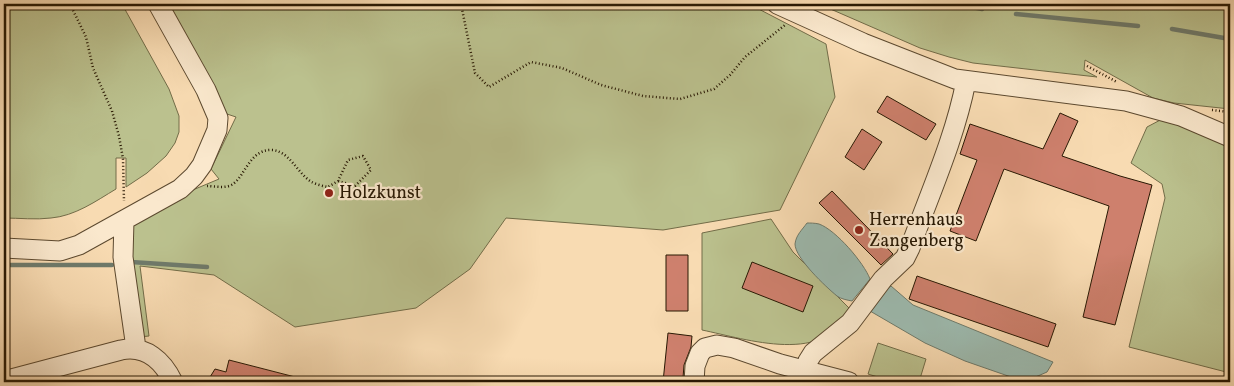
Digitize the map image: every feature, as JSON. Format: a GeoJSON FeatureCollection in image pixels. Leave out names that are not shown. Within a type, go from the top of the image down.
{"type":"FeatureCollection","features":[{"type":"Feature","properties":{"kind":"street"},"geometry":{"type":"LineString","coordinates":[[4,248],[60,251],[79,245],[172,194],[188,182],[202,165],[214,140],[218,118],[206,90],[158,4]]}},
{"type":"Feature","properties":{"kind":"street"},"geometry":{"type":"LineString","coordinates":[[777,4],[901,58],[966,82],[1065,92],[1126,101],[1181,116],[1230,137]]}},
{"type":"Feature","properties":{"kind":"street"},"geometry":{"type":"LineString","coordinates":[[805,371],[813,353],[839,333],[858,313],[883,279],[898,266],[910,248],[960,109],[966,82]]}},
{"type":"Feature","properties":{"kind":"street"},"geometry":{"type":"LineString","coordinates":[[124,220],[123,257],[136,348]]}},
{"type":"Feature","properties":{"kind":"street"},"geometry":{"type":"LineString","coordinates":[[694,382],[695,366],[700,353],[705,348],[724,345],[805,371],[849,382]]}},
{"type":"Feature","properties":{"kind":"street"},"geometry":{"type":"LineString","coordinates":[[4,381],[136,348],[157,359],[168,372],[173,382]]}},
{"type":"Feature","properties":{"kind":"path"},"geometry":{"type":"LineString","coordinates":[[70,4],[86,37],[93,68],[112,111],[119,136],[123,159],[124,220]]}},
{"type":"Feature","properties":{"kind":"path"},"geometry":{"type":"LineString","coordinates":[[461,4],[475,73],[489,88],[531,62],[562,68],[601,84],[644,96],[680,99],[714,89],[730,75],[745,56],[801,15]]}},
{"type":"Feature","properties":{"kind":"path"},"geometry":{"type":"LineString","coordinates":[[188,182],[198,185],[226,187],[234,184],[247,164],[261,152],[272,150],[284,155],[296,165],[308,180],[328,187],[338,181],[348,160],[363,156],[371,170],[355,186],[338,181]]}},
{"type":"Feature","properties":{"kind":"green space"},"geometry":{"type":"Polygon","coordinates":[[[4,4],[122,4],[169,89],[179,116],[179,132],[175,143],[166,156],[147,173],[126,187],[126,158],[116,158],[116,189],[77,211],[60,217],[45,219],[4,218],[4,4]]]}},
{"type":"Feature","properties":{"kind":"green space"},"geometry":{"type":"Polygon","coordinates":[[[164,4],[749,4],[826,44],[835,97],[780,210],[663,230],[506,218],[470,269],[416,308],[295,327],[214,275],[140,266],[149,336],[139,337],[128,233],[138,218],[176,197],[219,179],[211,169],[236,117],[224,113],[164,4]]]}},
{"type":"Feature","properties":{"kind":"green space"},"geometry":{"type":"Polygon","coordinates":[[[819,4],[1230,4],[1230,109],[1174,103],[1153,98],[1085,60],[1084,70],[1097,77],[973,63],[949,57],[920,48],[819,4]]]}},
{"type":"Feature","properties":{"kind":"green space"},"geometry":{"type":"Polygon","coordinates":[[[1166,117],[1230,142],[1230,373],[1129,347],[1165,198],[1162,184],[1131,163],[1147,127],[1166,117]]]}},
{"type":"Feature","properties":{"kind":"green space"},"geometry":{"type":"Polygon","coordinates":[[[771,219],[793,252],[849,308],[839,326],[824,338],[805,343],[784,344],[763,343],[702,330],[702,233],[771,219]]]}},
{"type":"Feature","properties":{"kind":"green space"},"geometry":{"type":"Polygon","coordinates":[[[878,343],[926,359],[919,382],[894,382],[868,374],[878,343]]]}},
{"type":"Feature","properties":{"kind":"water"},"geometry":{"type":"Polygon","coordinates":[[[807,223],[826,227],[849,248],[867,272],[870,279],[852,301],[837,296],[812,272],[800,257],[795,244],[807,223]]]}},
{"type":"Feature","properties":{"kind":"water"},"geometry":{"type":"Polygon","coordinates":[[[891,286],[913,305],[1053,362],[1047,372],[1031,379],[1011,377],[965,361],[925,343],[870,311],[883,291],[891,286]]]}},
{"type":"Feature","properties":{"kind":"building"},"geometry":{"type":"Polygon","coordinates":[[[887,96],[936,124],[926,140],[877,112],[887,96]]]}},
{"type":"Feature","properties":{"kind":"building"},"geometry":{"type":"Polygon","coordinates":[[[1060,113],[1078,121],[1062,156],[1152,185],[1115,325],[1083,317],[1109,206],[1004,169],[976,241],[950,231],[977,160],[960,154],[970,124],[1043,149],[1060,113]]]}},
{"type":"Feature","properties":{"kind":"building"},"geometry":{"type":"Polygon","coordinates":[[[862,129],[882,142],[864,170],[845,157],[862,129]]]}},
{"type":"Feature","properties":{"kind":"building","name":"Herrenhaus Zangenberg"},"geometry":{"type":"Polygon","coordinates":[[[832,191],[893,254],[881,265],[819,203],[832,191]]]}},
{"type":"Feature","properties":{"kind":"building"},"geometry":{"type":"Polygon","coordinates":[[[666,255],[688,255],[688,311],[666,311],[666,255]]]}},
{"type":"Feature","properties":{"kind":"building"},"geometry":{"type":"Polygon","coordinates":[[[752,262],[813,286],[803,312],[742,288],[752,262]]]}},
{"type":"Feature","properties":{"kind":"building"},"geometry":{"type":"Polygon","coordinates":[[[917,276],[1056,324],[1048,347],[909,299],[917,276]]]}},
{"type":"Feature","properties":{"kind":"building"},"geometry":{"type":"Polygon","coordinates":[[[668,333],[692,336],[691,347],[684,365],[683,378],[679,378],[678,382],[663,382],[668,333]]]}},
{"type":"Feature","properties":{"kind":"building"},"geometry":{"type":"Polygon","coordinates":[[[229,360],[299,378],[298,382],[207,382],[215,369],[226,372],[229,360]]]}},
{"type":"Feature","properties":{"kind":"waterway"},"geometry":{"type":"LineString","coordinates":[[957,4],[982,9]]}},
{"type":"Feature","properties":{"kind":"waterway"},"geometry":{"type":"LineString","coordinates":[[1016,14],[1138,26]]}},
{"type":"Feature","properties":{"kind":"waterway"},"geometry":{"type":"LineString","coordinates":[[1172,29],[1230,39]]}},
{"type":"Feature","properties":{"kind":"waterway"},"geometry":{"type":"LineString","coordinates":[[131,262],[207,267]]}},
{"type":"Feature","properties":{"kind":"waterway"},"geometry":{"type":"LineString","coordinates":[[4,265],[112,265]]}},
{"type":"Feature","properties":{"kind":"place","name":"Holzkunst"},"geometry":{"type":"Point","coordinates":[329,193]}},
{"type":"Feature","properties":{"kind":"place","name":"Herrenhaus Zangenberg"},"geometry":{"type":"Point","coordinates":[859,230]}}]}
